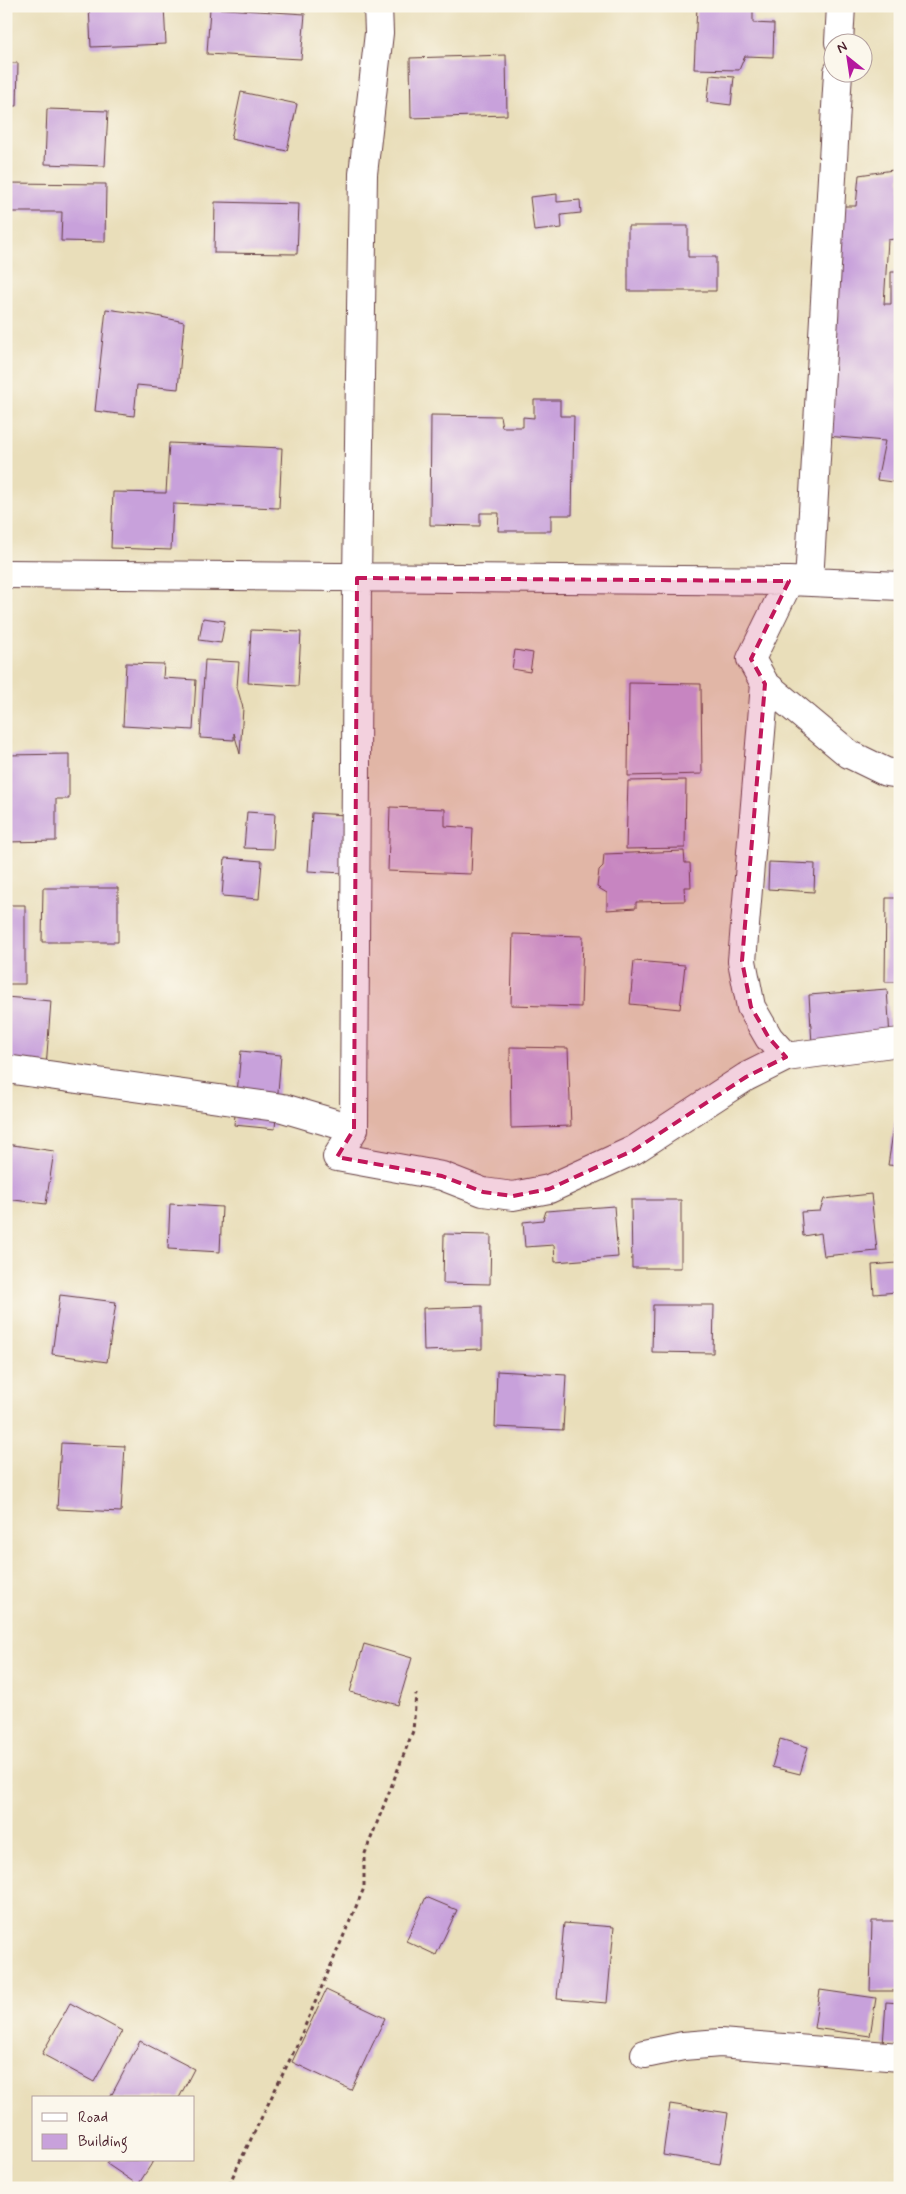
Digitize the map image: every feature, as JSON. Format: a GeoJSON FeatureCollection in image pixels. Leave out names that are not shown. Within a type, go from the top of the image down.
{"type":"FeatureCollection","features":[{"type":"Feature","properties":{"kind":"street"},"geometry":{"type":"LineString","coordinates":[[378,6],[379,33],[363,174],[356,578],[354,1129],[337,1157],[442,1176],[484,1192],[513,1196],[549,1189],[634,1150],[746,1077],[786,1057],[900,1042]]}},
{"type":"Feature","properties":{"kind":"street"},"geometry":{"type":"LineString","coordinates":[[840,32],[841,6]]}},
{"type":"Feature","properties":{"kind":"street"},"geometry":{"type":"LineString","coordinates":[[837,82],[799,582],[751,659],[765,684],[849,754],[886,772],[900,774]]}},
{"type":"Feature","properties":{"kind":"street"},"geometry":{"type":"LineString","coordinates":[[6,574],[799,582],[900,586]]}},
{"type":"Feature","properties":{"kind":"street"},"geometry":{"type":"LineString","coordinates":[[765,684],[742,961],[751,1007],[769,1038],[786,1057]]}},
{"type":"Feature","properties":{"kind":"street"},"geometry":{"type":"LineString","coordinates":[[6,1069],[283,1108],[354,1129]]}},
{"type":"Feature","properties":{"kind":"street"},"geometry":{"type":"LineString","coordinates":[[645,2054],[692,2045],[720,2043],[900,2056]]}},
{"type":"Feature","properties":{"kind":"path"},"geometry":{"type":"LineString","coordinates":[[204,2188],[230,2182],[296,2047],[324,1983],[364,1888],[364,1856],[413,1731],[416,1694]]}},
{"type":"Feature","properties":{"kind":"highlighted area"},"geometry":{"type":"Polygon","coordinates":[[[357,578],[789,581],[751,659],[765,684],[742,961],[751,1007],[769,1038],[786,1057],[746,1077],[634,1150],[549,1189],[513,1196],[483,1192],[442,1176],[337,1157],[354,1129],[357,578]]]}},
{"type":"Feature","properties":{"kind":"building"},"geometry":{"type":"Polygon","coordinates":[[[89,6],[164,6],[166,44],[91,47],[89,6]]]}},
{"type":"Feature","properties":{"kind":"building"},"geometry":{"type":"Polygon","coordinates":[[[697,6],[753,7],[753,23],[774,24],[773,57],[745,56],[739,70],[694,69],[697,6]]]}},
{"type":"Feature","properties":{"kind":"building"},"geometry":{"type":"Polygon","coordinates":[[[210,8],[305,14],[301,59],[207,54],[210,8]]]}},
{"type":"Feature","properties":{"kind":"building"},"geometry":{"type":"Polygon","coordinates":[[[506,55],[507,115],[411,118],[410,58],[506,55]]]}},
{"type":"Feature","properties":{"kind":"building"},"geometry":{"type":"Polygon","coordinates":[[[6,63],[18,63],[17,106],[6,106],[6,63]]]}},
{"type":"Feature","properties":{"kind":"building"},"geometry":{"type":"Polygon","coordinates":[[[710,75],[734,77],[731,105],[707,102],[710,75]]]}},
{"type":"Feature","properties":{"kind":"building"},"geometry":{"type":"Polygon","coordinates":[[[241,92],[297,104],[287,151],[231,139],[241,92]]]}},
{"type":"Feature","properties":{"kind":"building"},"geometry":{"type":"Polygon","coordinates":[[[47,109],[108,111],[105,166],[45,164],[47,109]]]}},
{"type":"Feature","properties":{"kind":"building"},"geometry":{"type":"Polygon","coordinates":[[[900,169],[900,238],[888,240],[884,304],[891,304],[891,272],[900,272],[900,483],[877,480],[885,441],[826,436],[841,206],[856,206],[859,175],[900,169]]]}},
{"type":"Feature","properties":{"kind":"building"},"geometry":{"type":"Polygon","coordinates":[[[6,183],[106,184],[105,242],[61,241],[62,212],[6,212],[6,183]]]}},
{"type":"Feature","properties":{"kind":"building"},"geometry":{"type":"Polygon","coordinates":[[[557,194],[557,202],[580,200],[581,213],[561,215],[562,228],[534,231],[530,197],[557,194]]]}},
{"type":"Feature","properties":{"kind":"building"},"geometry":{"type":"Polygon","coordinates":[[[215,202],[299,204],[297,254],[214,253],[215,202]]]}},
{"type":"Feature","properties":{"kind":"building"},"geometry":{"type":"Polygon","coordinates":[[[628,226],[688,226],[688,257],[716,257],[716,291],[628,291],[628,226]]]}},
{"type":"Feature","properties":{"kind":"building"},"geometry":{"type":"Polygon","coordinates":[[[106,309],[152,315],[184,322],[178,389],[137,385],[134,416],[95,411],[106,309]]]}},
{"type":"Feature","properties":{"kind":"building"},"geometry":{"type":"Polygon","coordinates":[[[534,400],[560,400],[560,416],[574,416],[572,515],[551,515],[551,531],[498,531],[499,513],[480,513],[480,526],[430,525],[431,415],[500,416],[502,427],[523,427],[523,417],[534,418],[534,400]]]}},
{"type":"Feature","properties":{"kind":"building"},"geometry":{"type":"Polygon","coordinates":[[[169,443],[282,448],[279,508],[173,504],[171,550],[111,548],[113,492],[166,493],[169,443]]]}},
{"type":"Feature","properties":{"kind":"building"},"geometry":{"type":"Polygon","coordinates":[[[203,618],[225,621],[221,643],[199,640],[203,618]]]}},
{"type":"Feature","properties":{"kind":"building"},"geometry":{"type":"Polygon","coordinates":[[[251,630],[301,632],[298,686],[248,683],[251,630]]]}},
{"type":"Feature","properties":{"kind":"building"},"geometry":{"type":"Polygon","coordinates":[[[515,650],[533,653],[530,672],[512,669],[515,650]]]}},
{"type":"Feature","properties":{"kind":"building"},"geometry":{"type":"Polygon","coordinates":[[[205,660],[239,662],[237,687],[243,708],[240,754],[234,733],[234,740],[200,738],[205,660]]]}},
{"type":"Feature","properties":{"kind":"building"},"geometry":{"type":"Polygon","coordinates":[[[126,663],[164,664],[163,678],[196,680],[193,730],[123,726],[126,663]]]}},
{"type":"Feature","properties":{"kind":"building"},"geometry":{"type":"Polygon","coordinates":[[[629,683],[701,684],[702,774],[628,776],[629,683]]]}},
{"type":"Feature","properties":{"kind":"building"},"geometry":{"type":"Polygon","coordinates":[[[69,754],[69,799],[56,799],[56,841],[6,842],[6,755],[69,754]]]}},
{"type":"Feature","properties":{"kind":"building"},"geometry":{"type":"Polygon","coordinates":[[[686,780],[685,848],[626,849],[628,781],[686,780]]]}},
{"type":"Feature","properties":{"kind":"building"},"geometry":{"type":"Polygon","coordinates":[[[390,807],[445,809],[445,826],[473,828],[471,874],[388,871],[390,807]]]}},
{"type":"Feature","properties":{"kind":"building"},"geometry":{"type":"Polygon","coordinates":[[[247,812],[275,814],[273,849],[244,848],[247,812]]]}},
{"type":"Feature","properties":{"kind":"building"},"geometry":{"type":"Polygon","coordinates":[[[312,813],[364,816],[361,874],[308,871],[312,813]]]}},
{"type":"Feature","properties":{"kind":"building"},"geometry":{"type":"Polygon","coordinates":[[[684,851],[685,863],[690,863],[691,887],[684,887],[685,901],[636,902],[636,908],[607,910],[607,893],[597,887],[599,870],[603,866],[604,854],[684,851]]]}},
{"type":"Feature","properties":{"kind":"building"},"geometry":{"type":"Polygon","coordinates":[[[225,858],[262,861],[259,899],[222,896],[225,858]]]}},
{"type":"Feature","properties":{"kind":"building"},"geometry":{"type":"Polygon","coordinates":[[[769,862],[815,864],[814,892],[768,889],[769,862]]]}},
{"type":"Feature","properties":{"kind":"building"},"geometry":{"type":"Polygon","coordinates":[[[43,888],[118,888],[118,942],[42,942],[43,888]]]}},
{"type":"Feature","properties":{"kind":"building"},"geometry":{"type":"Polygon","coordinates":[[[886,898],[900,898],[900,982],[885,982],[886,898]]]}},
{"type":"Feature","properties":{"kind":"building"},"geometry":{"type":"Polygon","coordinates":[[[6,905],[25,905],[25,984],[6,984],[6,905]]]}},
{"type":"Feature","properties":{"kind":"building"},"geometry":{"type":"Polygon","coordinates":[[[513,934],[583,936],[581,1007],[511,1005],[513,934]]]}},
{"type":"Feature","properties":{"kind":"building"},"geometry":{"type":"Polygon","coordinates":[[[634,961],[685,965],[680,1009],[630,1004],[634,961]]]}},
{"type":"Feature","properties":{"kind":"building"},"geometry":{"type":"Polygon","coordinates":[[[887,989],[890,1038],[812,1044],[809,995],[887,989]]]}},
{"type":"Feature","properties":{"kind":"building"},"geometry":{"type":"Polygon","coordinates":[[[6,997],[51,1001],[45,1081],[6,1078],[6,997]]]}},
{"type":"Feature","properties":{"kind":"building"},"geometry":{"type":"Polygon","coordinates":[[[510,1047],[568,1048],[571,1126],[511,1128],[510,1047]]]}},
{"type":"Feature","properties":{"kind":"building"},"geometry":{"type":"Polygon","coordinates":[[[241,1051],[281,1055],[275,1129],[234,1125],[241,1051]]]}},
{"type":"Feature","properties":{"kind":"building"},"geometry":{"type":"Polygon","coordinates":[[[895,1120],[900,1120],[900,1166],[888,1165],[895,1120]]]}},
{"type":"Feature","properties":{"kind":"building"},"geometry":{"type":"Polygon","coordinates":[[[6,1144],[54,1151],[46,1204],[6,1199],[6,1144]]]}},
{"type":"Feature","properties":{"kind":"building"},"geometry":{"type":"Polygon","coordinates":[[[871,1194],[877,1251],[824,1256],[821,1233],[803,1236],[801,1212],[820,1211],[824,1199],[871,1194]]]}},
{"type":"Feature","properties":{"kind":"building"},"geometry":{"type":"Polygon","coordinates":[[[631,1200],[681,1200],[681,1268],[632,1268],[631,1200]]]}},
{"type":"Feature","properties":{"kind":"building"},"geometry":{"type":"Polygon","coordinates":[[[170,1204],[222,1207],[220,1252],[168,1249],[170,1204]]]}},
{"type":"Feature","properties":{"kind":"building"},"geometry":{"type":"Polygon","coordinates":[[[614,1206],[618,1257],[555,1262],[554,1245],[525,1247],[523,1222],[543,1220],[546,1211],[614,1206]]]}},
{"type":"Feature","properties":{"kind":"building"},"geometry":{"type":"Polygon","coordinates":[[[444,1234],[491,1235],[490,1284],[443,1283],[444,1234]]]}},
{"type":"Feature","properties":{"kind":"building"},"geometry":{"type":"Polygon","coordinates":[[[896,1254],[900,1254],[900,1314],[897,1292],[874,1294],[872,1265],[897,1263],[896,1254]]]}},
{"type":"Feature","properties":{"kind":"building"},"geometry":{"type":"Polygon","coordinates":[[[60,1295],[116,1302],[107,1362],[52,1354],[60,1295]]]}},
{"type":"Feature","properties":{"kind":"building"},"geometry":{"type":"Polygon","coordinates":[[[653,1305],[714,1305],[713,1353],[652,1352],[653,1305]]]}},
{"type":"Feature","properties":{"kind":"building"},"geometry":{"type":"Polygon","coordinates":[[[482,1306],[482,1349],[424,1351],[423,1308],[482,1306]]]}},
{"type":"Feature","properties":{"kind":"building"},"geometry":{"type":"Polygon","coordinates":[[[497,1371],[566,1375],[563,1430],[495,1427],[497,1371]]]}},
{"type":"Feature","properties":{"kind":"building"},"geometry":{"type":"Polygon","coordinates":[[[61,1443],[125,1446],[121,1512],[57,1509],[61,1443]]]}},
{"type":"Feature","properties":{"kind":"building"},"geometry":{"type":"Polygon","coordinates":[[[364,1644],[412,1658],[398,1705],[350,1692],[364,1644]]]}},
{"type":"Feature","properties":{"kind":"building"},"geometry":{"type":"Polygon","coordinates":[[[780,1739],[808,1747],[800,1774],[772,1767],[780,1739]]]}},
{"type":"Feature","properties":{"kind":"building"},"geometry":{"type":"Polygon","coordinates":[[[426,1897],[457,1910],[436,1955],[406,1941],[426,1897]]]}},
{"type":"Feature","properties":{"kind":"building"},"geometry":{"type":"Polygon","coordinates":[[[872,1921],[900,1921],[900,1991],[870,1991],[872,1921]]]}},
{"type":"Feature","properties":{"kind":"building"},"geometry":{"type":"Polygon","coordinates":[[[564,1923],[614,1927],[607,2003],[557,1999],[564,1923]]]}},
{"type":"Feature","properties":{"kind":"building"},"geometry":{"type":"Polygon","coordinates":[[[326,1990],[385,2018],[351,2090],[292,2062],[326,1990]]]}},
{"type":"Feature","properties":{"kind":"building"},"geometry":{"type":"Polygon","coordinates":[[[820,1990],[876,1998],[870,2036],[814,2028],[820,1990]]]}},
{"type":"Feature","properties":{"kind":"building"},"geometry":{"type":"Polygon","coordinates":[[[886,2002],[900,2003],[900,2046],[883,2045],[886,2002]]]}},
{"type":"Feature","properties":{"kind":"building"},"geometry":{"type":"Polygon","coordinates":[[[70,2003],[122,2031],[94,2082],[42,2054],[70,2003]]]}},
{"type":"Feature","properties":{"kind":"building"},"geometry":{"type":"Polygon","coordinates":[[[140,2041],[194,2069],[180,2096],[111,2096],[140,2041]]]}},
{"type":"Feature","properties":{"kind":"building"},"geometry":{"type":"Polygon","coordinates":[[[670,2104],[728,2113],[720,2164],[663,2155],[670,2104]]]}},
{"type":"Feature","properties":{"kind":"building"},"geometry":{"type":"Polygon","coordinates":[[[6,2162],[8,2162],[10,2188],[6,2188],[6,2162]]]}},
{"type":"Feature","properties":{"kind":"building"},"geometry":{"type":"Polygon","coordinates":[[[108,2162],[153,2162],[138,2185],[107,2164],[108,2162]]]}}]}
